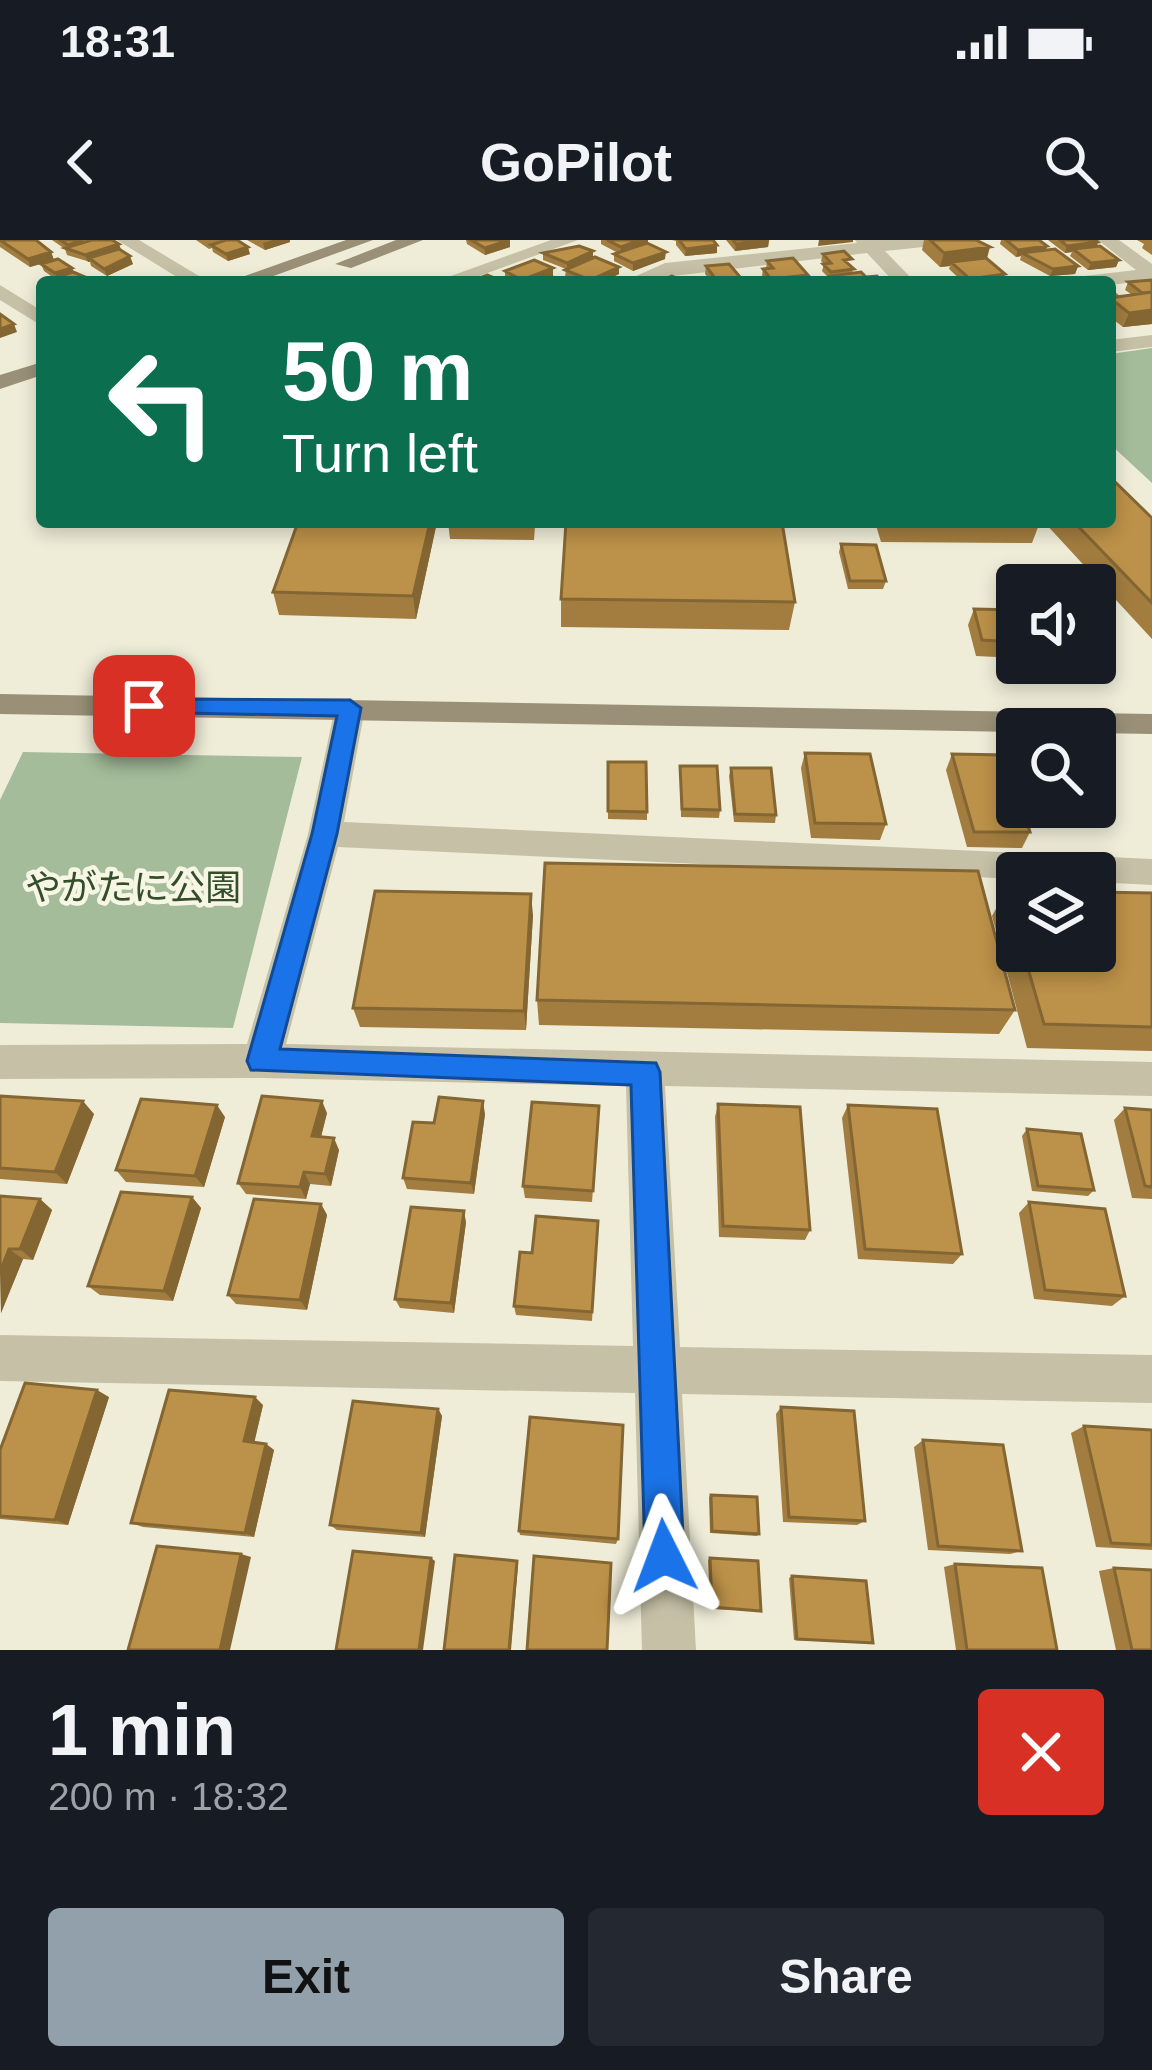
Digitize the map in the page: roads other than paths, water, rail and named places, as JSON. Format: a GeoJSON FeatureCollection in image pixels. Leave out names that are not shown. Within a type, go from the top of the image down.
{"type":"FeatureCollection","features":[{"type":"Feature","properties":{"kind":"street"},"geometry":{"type":"LineString","coordinates":[[126,240],[189,276]]}},
{"type":"Feature","properties":{"kind":"street"},"geometry":{"type":"LineString","coordinates":[[310,276],[414,240]]}},
{"type":"Feature","properties":{"kind":"street"},"geometry":{"type":"LineString","coordinates":[[462,276],[569,240]]}},
{"type":"Feature","properties":{"kind":"street"},"geometry":{"type":"LineString","coordinates":[[648,276],[665,269],[868,244],[942,240]]}},
{"type":"Feature","properties":{"kind":"street"},"geometry":{"type":"LineString","coordinates":[[1107,240],[1152,274]]}},
{"type":"Feature","properties":{"kind":"street"},"geometry":{"type":"LineString","coordinates":[[254,276],[348,242]]}},
{"type":"Feature","properties":{"kind":"street"},"geometry":{"type":"LineString","coordinates":[[868,244],[899,276]]}},
{"type":"Feature","properties":{"kind":"street"},"geometry":{"type":"LineString","coordinates":[[1116,278],[1152,274]]}},
{"type":"Feature","properties":{"kind":"street"},"geometry":{"type":"LineString","coordinates":[[0,291],[36,316]]}},
{"type":"Feature","properties":{"kind":"street"},"geometry":{"type":"LineString","coordinates":[[1116,345],[1152,341]]}},
{"type":"Feature","properties":{"kind":"street"},"geometry":{"type":"LineString","coordinates":[[0,359],[36,348]]}},
{"type":"Feature","properties":{"kind":"street"},"geometry":{"type":"LineString","coordinates":[[0,382],[36,370]]}},
{"type":"Feature","properties":{"kind":"street"},"geometry":{"type":"LineString","coordinates":[[0,704],[1152,724]]}},
{"type":"Feature","properties":{"kind":"street"},"geometry":{"type":"LineString","coordinates":[[262,1061],[325,834],[350,708]]}},
{"type":"Feature","properties":{"kind":"street"},"geometry":{"type":"LineString","coordinates":[[325,834],[1152,872]]}},
{"type":"Feature","properties":{"kind":"street"},"geometry":{"type":"LineString","coordinates":[[0,1062],[262,1061],[1152,1079]]}},
{"type":"Feature","properties":{"kind":"street"},"geometry":{"type":"LineString","coordinates":[[645,1072],[669,1650]]}},
{"type":"Feature","properties":{"kind":"street"},"geometry":{"type":"LineString","coordinates":[[0,1358],[1152,1379]]}},
{"type":"Feature","properties":{"kind":"park label","name":"やがたに公園"},"geometry":{"type":"Point","coordinates":[133,887]}}]}
